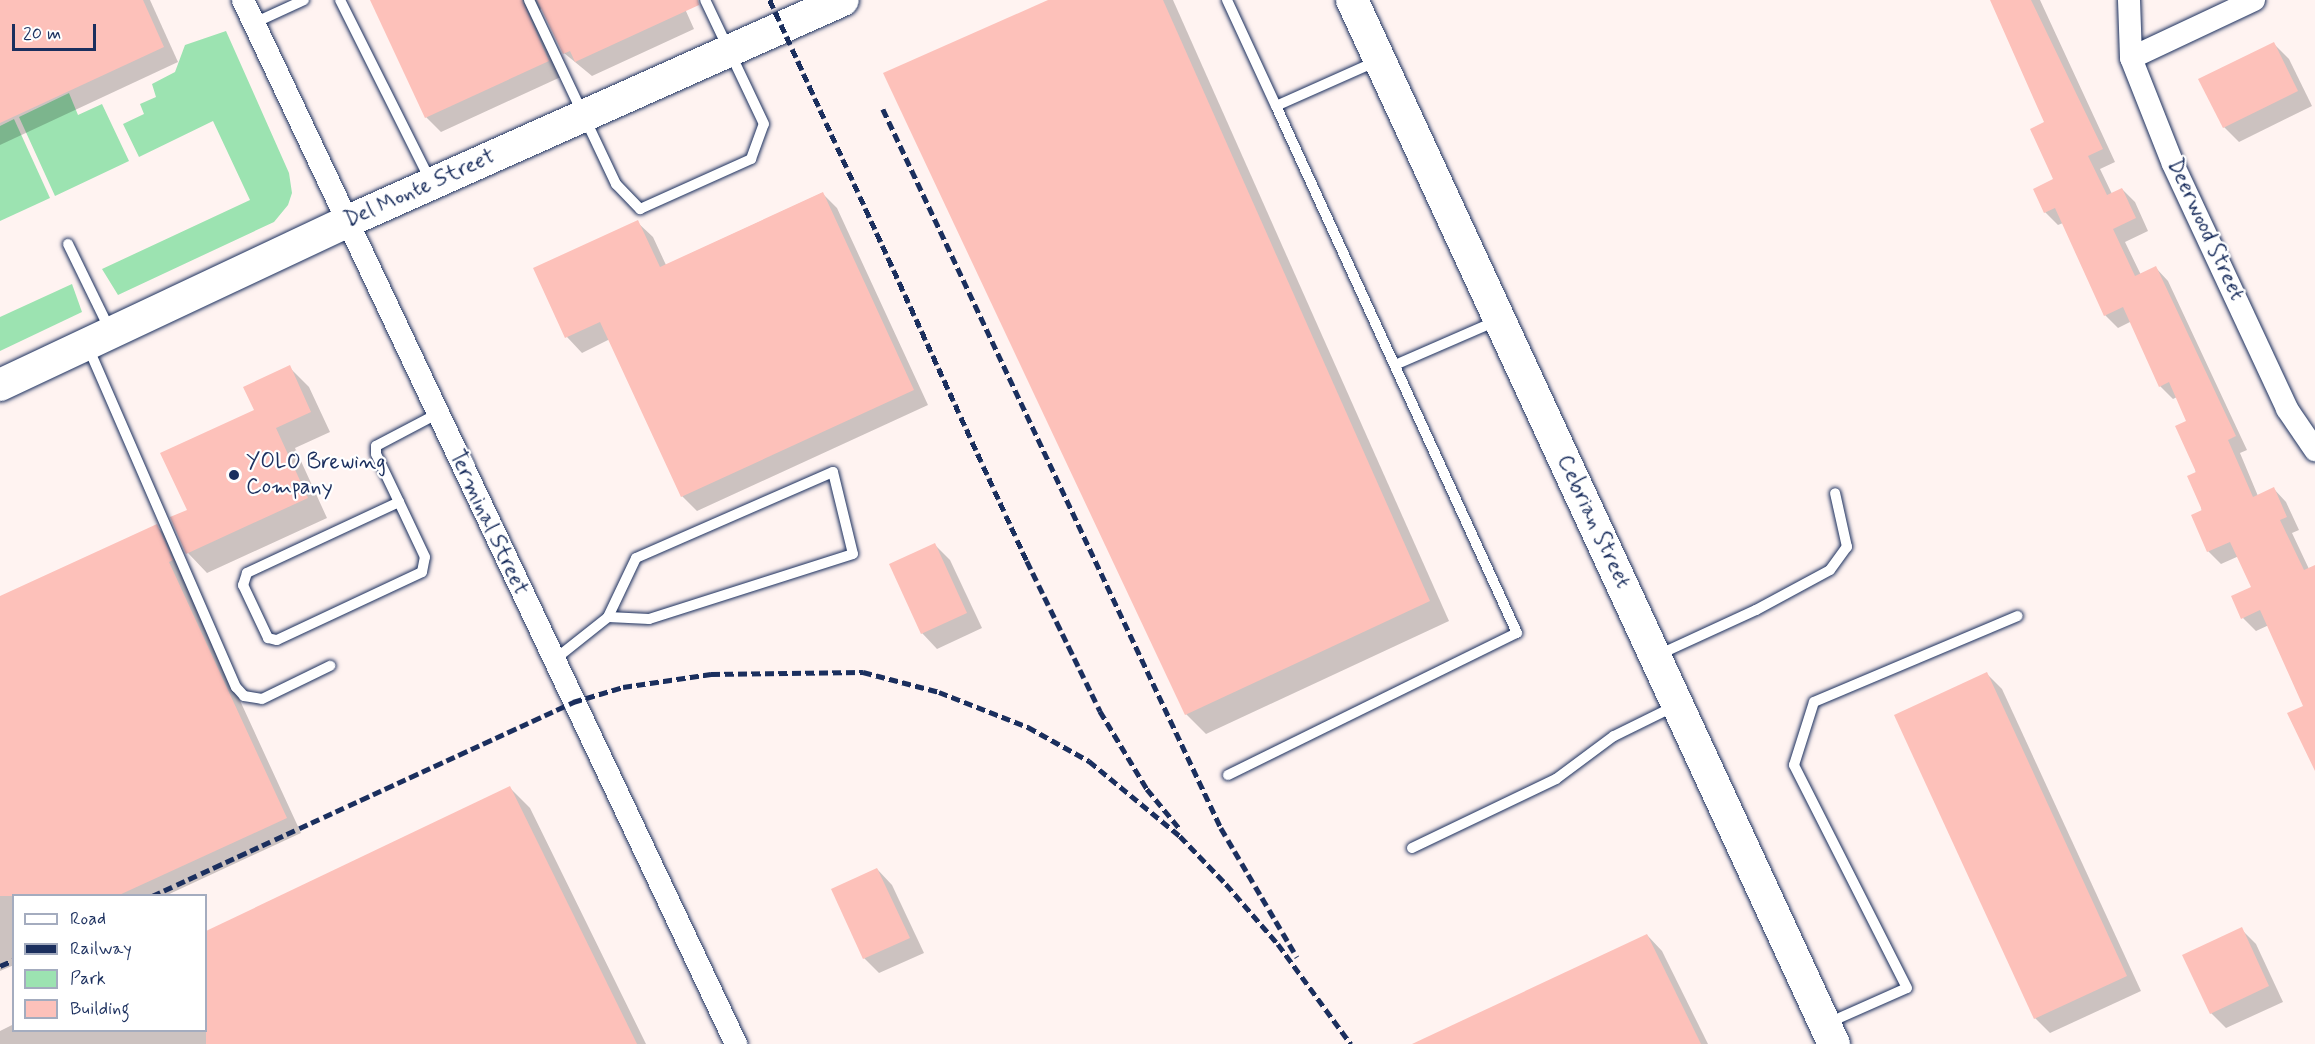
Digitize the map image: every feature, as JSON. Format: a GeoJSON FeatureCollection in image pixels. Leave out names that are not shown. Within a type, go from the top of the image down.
{"type":"FeatureCollection","features":[{"type":"Feature","properties":{"kind":"street","name":"Terminal Street"},"geometry":{"type":"LineString","coordinates":[[243,0],[736,1044]]}},
{"type":"Feature","properties":{"kind":"street","name":"Del Monte Street"},"geometry":{"type":"LineString","coordinates":[[0,385],[346,222],[843,0]]}},
{"type":"Feature","properties":{"kind":"street","name":"Cebrian Street"},"geometry":{"type":"LineString","coordinates":[[1352,0],[1829,1034]]}},
{"type":"Feature","properties":{"kind":"street","name":"Deerwood Street"},"geometry":{"type":"LineString","coordinates":[[2129,0],[2131,58],[2174,164],[2272,377],[2288,409],[2315,450]]}},
{"type":"Feature","properties":{"kind":"street"},"geometry":{"type":"LineString","coordinates":[[2131,58],[2254,0]]}},
{"type":"Feature","properties":{"kind":"lane"},"geometry":{"type":"LineString","coordinates":[[254,23],[304,0]]}},
{"type":"Feature","properties":{"kind":"lane"},"geometry":{"type":"LineString","coordinates":[[340,0],[432,184]]}},
{"type":"Feature","properties":{"kind":"lane"},"geometry":{"type":"LineString","coordinates":[[530,0],[616,184],[640,209],[751,159],[764,124],[705,0]]}},
{"type":"Feature","properties":{"kind":"lane"},"geometry":{"type":"LineString","coordinates":[[1227,0],[1517,633],[1228,775]]}},
{"type":"Feature","properties":{"kind":"lane"},"geometry":{"type":"LineString","coordinates":[[1276,106],[1380,59]]}},
{"type":"Feature","properties":{"kind":"lane"},"geometry":{"type":"LineString","coordinates":[[68,244],[99,339],[236,687],[244,696],[262,699],[330,666]]}},
{"type":"Feature","properties":{"kind":"lane"},"geometry":{"type":"LineString","coordinates":[[1395,365],[1500,319]]}},
{"type":"Feature","properties":{"kind":"lane"},"geometry":{"type":"LineString","coordinates":[[399,502],[247,573],[243,585],[268,638],[277,640],[422,572],[425,557],[399,502],[376,454],[376,446],[437,414]]}},
{"type":"Feature","properties":{"kind":"lane"},"geometry":{"type":"LineString","coordinates":[[554,660],[608,617],[636,558],[832,472],[853,554],[649,619],[608,617]]}},
{"type":"Feature","properties":{"kind":"lane"},"geometry":{"type":"LineString","coordinates":[[1655,656],[1756,610],[1830,570],[1847,547],[1834,494]]}},
{"type":"Feature","properties":{"kind":"lane"},"geometry":{"type":"LineString","coordinates":[[1829,1034],[1907,988],[1794,765],[1814,702],[2018,616]]}},
{"type":"Feature","properties":{"kind":"lane"},"geometry":{"type":"LineString","coordinates":[[1412,848],[1556,779],[1614,736],[1678,705]]}},
{"type":"Feature","properties":{"kind":"green space"},"geometry":{"type":"Polygon","coordinates":[[[226,31],[289,173],[292,193],[288,205],[274,222],[118,295],[102,269],[250,200],[213,121],[139,157],[123,124],[144,114],[140,104],[156,97],[152,84],[175,72],[185,45],[226,31]]]}},
{"type":"Feature","properties":{"kind":"green space"},"geometry":{"type":"Polygon","coordinates":[[[69,93],[78,115],[102,104],[129,161],[55,196],[19,117],[69,93]]]}},
{"type":"Feature","properties":{"kind":"green space"},"geometry":{"type":"Polygon","coordinates":[[[14,119],[50,198],[0,221],[0,126],[14,119]]]}},
{"type":"Feature","properties":{"kind":"green space"},"geometry":{"type":"Polygon","coordinates":[[[72,284],[82,312],[0,351],[0,317],[72,284]]]}},
{"type":"Feature","properties":{"kind":"building"},"geometry":{"type":"Polygon","coordinates":[[[0,0],[143,0],[164,47],[0,123],[0,0]]]}},
{"type":"Feature","properties":{"kind":"building"},"geometry":{"type":"Polygon","coordinates":[[[370,0],[522,0],[549,61],[425,118],[370,0]]]}},
{"type":"Feature","properties":{"kind":"building"},"geometry":{"type":"Polygon","coordinates":[[[537,0],[698,0],[699,5],[575,62],[570,51],[563,54],[537,0]]]}},
{"type":"Feature","properties":{"kind":"building"},"geometry":{"type":"Polygon","coordinates":[[[1048,0],[1163,0],[1430,601],[1185,715],[883,73],[1048,0]]]}},
{"type":"Feature","properties":{"kind":"building"},"geometry":{"type":"Polygon","coordinates":[[[1990,0],[2031,0],[2103,149],[2088,156],[2107,195],[2122,188],[2136,218],[2113,229],[2135,276],[2156,266],[2236,436],[2228,440],[2253,497],[2274,487],[2287,517],[2280,520],[2304,570],[2315,565],[2315,771],[2287,713],[2303,706],[2260,610],[2241,619],[2231,596],[2251,587],[2230,542],[2207,552],[2191,515],[2202,510],[2187,476],[2196,472],[2175,426],[2186,421],[2169,382],[2159,387],[2123,307],[2104,316],[2055,208],[2044,213],[2033,189],[2053,179],[2030,129],[2044,122],[1990,0]]]}},
{"type":"Feature","properties":{"kind":"building"},"geometry":{"type":"Polygon","coordinates":[[[2274,42],[2298,91],[2223,128],[2198,79],[2274,42]]]}},
{"type":"Feature","properties":{"kind":"building"},"geometry":{"type":"Polygon","coordinates":[[[823,192],[914,390],[681,497],[600,322],[565,338],[533,268],[638,220],[660,267],[823,192]]]}},
{"type":"Feature","properties":{"kind":"building","name":"YOLO Brewing Company"},"geometry":{"type":"Polygon","coordinates":[[[290,365],[311,412],[276,428],[308,498],[186,554],[170,517],[187,510],[160,453],[254,410],[243,387],[290,365]]]}},
{"type":"Feature","properties":{"kind":"building"},"geometry":{"type":"Polygon","coordinates":[[[157,524],[173,560],[169,562],[287,818],[121,894],[12,894],[12,896],[0,896],[0,596],[157,524]]]}},
{"type":"Feature","properties":{"kind":"building"},"geometry":{"type":"Polygon","coordinates":[[[935,543],[967,613],[921,634],[889,564],[935,543]]]}},
{"type":"Feature","properties":{"kind":"building"},"geometry":{"type":"Polygon","coordinates":[[[1987,672],[2127,976],[2034,1019],[1894,715],[1987,672]]]}},
{"type":"Feature","properties":{"kind":"building"},"geometry":{"type":"Polygon","coordinates":[[[510,786],[637,1044],[206,1044],[207,931],[510,786]]]}},
{"type":"Feature","properties":{"kind":"building"},"geometry":{"type":"Polygon","coordinates":[[[877,868],[910,938],[863,959],[831,889],[877,868]]]}},
{"type":"Feature","properties":{"kind":"building"},"geometry":{"type":"Polygon","coordinates":[[[2242,927],[2269,986],[2210,1014],[2182,955],[2242,927]]]}},
{"type":"Feature","properties":{"kind":"building"},"geometry":{"type":"Polygon","coordinates":[[[1647,934],[1701,1044],[1412,1044],[1647,934]]]}},
{"type":"Feature","properties":{"kind":"railway"},"geometry":{"type":"LineString","coordinates":[[770,0],[1027,561],[1100,711],[1147,789],[1180,829]]}},
{"type":"Feature","properties":{"kind":"railway"},"geometry":{"type":"LineString","coordinates":[[883,109],[1221,828],[1297,957]]}},
{"type":"Feature","properties":{"kind":"railway"},"geometry":{"type":"LineString","coordinates":[[156,894],[573,702],[623,687],[711,674],[863,672],[939,692],[1028,727],[1089,761],[1180,836],[1226,884],[1278,944],[1351,1044]]}},
{"type":"Feature","properties":{"kind":"railway"},"geometry":{"type":"LineString","coordinates":[[0,966],[12,961]]}},
{"type":"Feature","properties":{"kind":"place","name":"YOLO Brewing Company"},"geometry":{"type":"Point","coordinates":[234,475]}}]}
